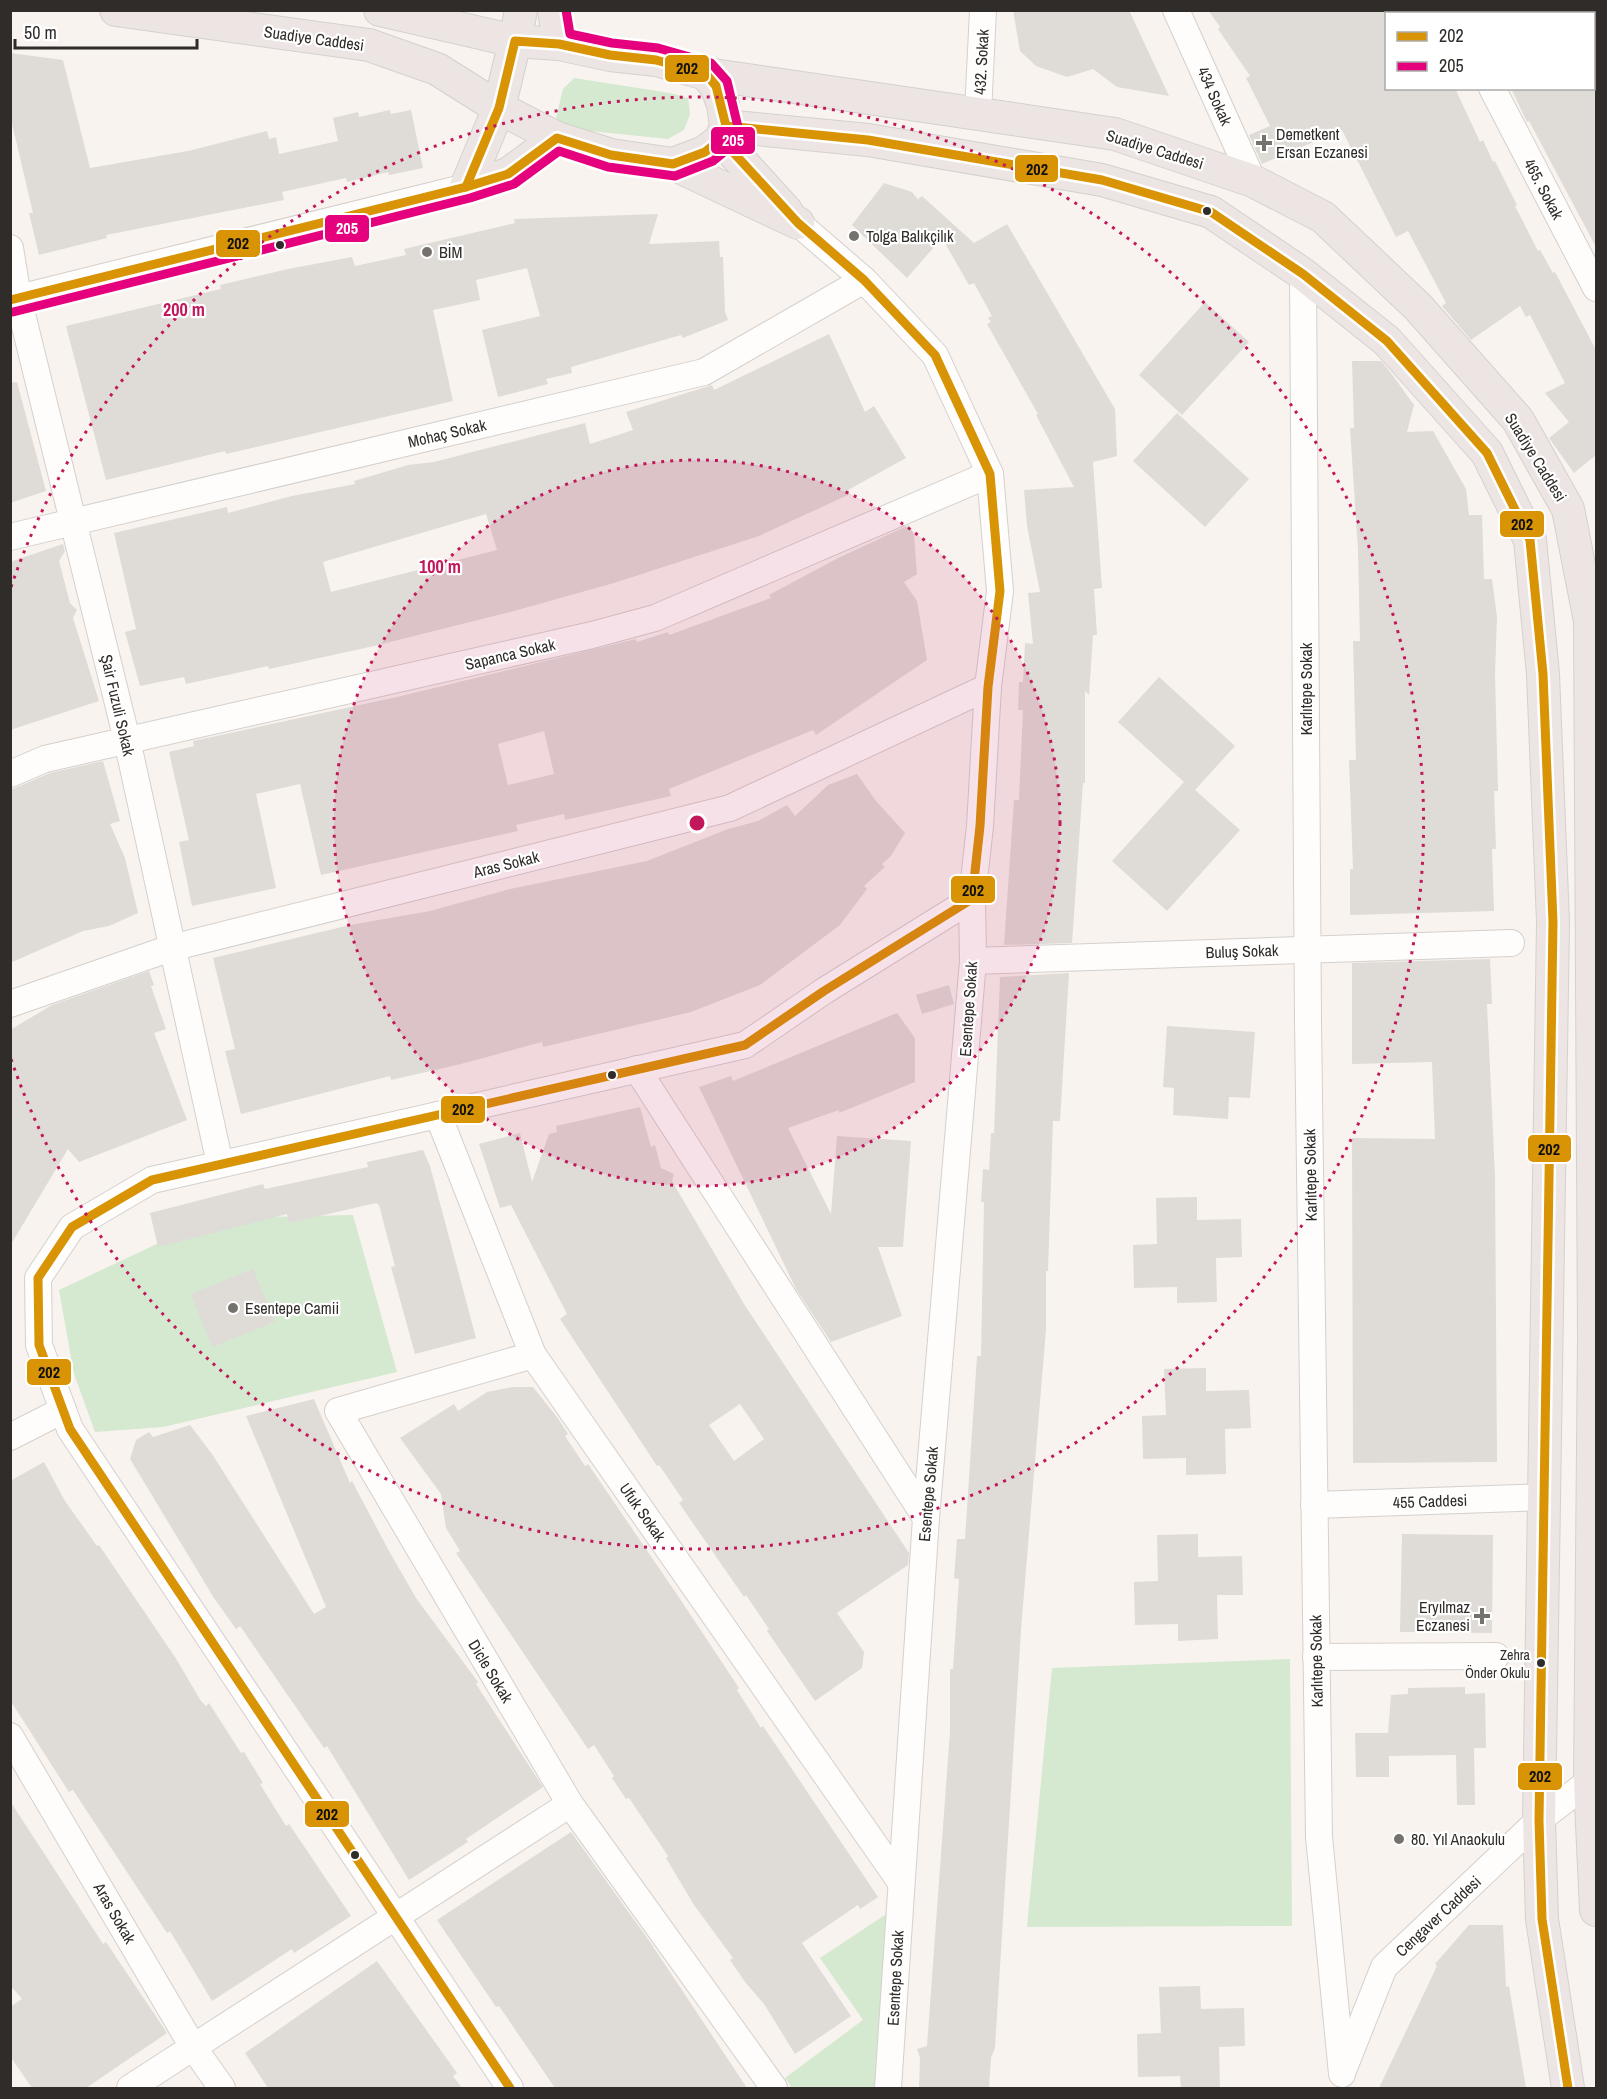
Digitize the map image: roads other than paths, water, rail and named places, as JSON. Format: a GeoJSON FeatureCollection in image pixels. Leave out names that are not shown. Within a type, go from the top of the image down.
{"type":"FeatureCollection","features":[{"type":"Feature","properties":{"kind":"main road","name":"Suadiye Caddesi"},"geometry":{"type":"LineString","coordinates":[[117,10],[369,45],[437,69],[499,108],[557,138],[611,155],[673,164],[705,152],[723,132]]}},
{"type":"Feature","properties":{"kind":"main road","name":"Suadiye Caddesi"},"geometry":{"type":"LineString","coordinates":[[380,10],[515,40],[559,44],[610,55],[656,60],[706,74],[1115,134],[1253,181],[1323,217],[1419,307],[1518,420],[1568,509],[1593,621],[1595,1588],[1590,1781],[1596,1910]]}},
{"type":"Feature","properties":{"kind":"main road"},"geometry":{"type":"LineString","coordinates":[[466,187],[499,108],[521,10]]}},
{"type":"Feature","properties":{"kind":"main road"},"geometry":{"type":"LineString","coordinates":[[554,10],[559,44]]}},
{"type":"Feature","properties":{"kind":"main road"},"geometry":{"type":"LineString","coordinates":[[706,74],[716,86],[723,132],[798,223]]}},
{"type":"Feature","properties":{"kind":"main road"},"geometry":{"type":"LineString","coordinates":[[723,132],[868,140],[1102,180],[1211,212],[1303,274],[1387,341],[1487,453],[1530,540],[1543,674],[1553,922],[1546,1497],[1539,1821],[1542,1919],[1568,2088]]}},
{"type":"Feature","properties":{"kind":"main road"},"geometry":{"type":"LineString","coordinates":[[466,187],[508,174],[557,138]]}},
{"type":"Feature","properties":{"kind":"main road"},"geometry":{"type":"LineString","coordinates":[[673,164],[798,223]]}},
{"type":"Feature","properties":{"kind":"street","name":"432. Sokak"},"geometry":{"type":"LineString","coordinates":[[978,113],[983,10]]}},
{"type":"Feature","properties":{"kind":"street","name":"434 Sokak"},"geometry":{"type":"LineString","coordinates":[[1176,10],[1253,181]]}},
{"type":"Feature","properties":{"kind":"street","name":"465. Sokak"},"geometry":{"type":"LineString","coordinates":[[1493,90],[1596,288]]}},
{"type":"Feature","properties":{"kind":"street"},"geometry":{"type":"LineString","coordinates":[[14,299],[466,187]]}},
{"type":"Feature","properties":{"kind":"street","name":"Esentepe Sokak"},"geometry":{"type":"LineString","coordinates":[[798,223],[864,280],[935,355],[990,474],[1000,591],[988,687],[980,826],[972,899],[973,961],[926,1518],[888,2088]]}},
{"type":"Feature","properties":{"kind":"street","name":"Şair Fuzuli Sokak"},"geometry":{"type":"LineString","coordinates":[[10,248],[14,299],[73,522],[127,740],[220,1164]]}},
{"type":"Feature","properties":{"kind":"street","name":"Karlıtepe Sokak"},"geometry":{"type":"LineString","coordinates":[[1303,274],[1318,1837],[1339,2081]]}},
{"type":"Feature","properties":{"kind":"street","name":"Mohaç Sokak"},"geometry":{"type":"LineString","coordinates":[[10,537],[704,372],[864,280]]}},
{"type":"Feature","properties":{"kind":"street","name":"Sapanca Sokak"},"geometry":{"type":"LineString","coordinates":[[10,774],[45,759],[581,638],[655,618],[990,474]]}},
{"type":"Feature","properties":{"kind":"street","name":"Aras Sokak"},"geometry":{"type":"LineString","coordinates":[[10,1004],[171,948],[730,808],[988,687]]}},
{"type":"Feature","properties":{"kind":"street"},"geometry":{"type":"LineString","coordinates":[[510,2088],[70,1430],[39,1345],[38,1278],[72,1227],[152,1180],[745,1045],[824,991],[972,899]]}},
{"type":"Feature","properties":{"kind":"street","name":"Buluş Sokak"},"geometry":{"type":"LineString","coordinates":[[973,961],[1511,943]]}},
{"type":"Feature","properties":{"kind":"street"},"geometry":{"type":"LineString","coordinates":[[638,1069],[926,1518]]}},
{"type":"Feature","properties":{"kind":"street","name":"Ufuk Sokak"},"geometry":{"type":"LineString","coordinates":[[438,1115],[533,1355],[900,1881]]}},
{"type":"Feature","properties":{"kind":"street","name":"Dicle Sokak"},"geometry":{"type":"LineString","coordinates":[[533,1355],[338,1412],[570,1804],[774,2088]]}},
{"type":"Feature","properties":{"kind":"street"},"geometry":{"type":"LineString","coordinates":[[10,1437],[63,1410]]}},
{"type":"Feature","properties":{"kind":"street","name":"455 Caddesi"},"geometry":{"type":"LineString","coordinates":[[1314,1504],[1546,1497]]}},
{"type":"Feature","properties":{"kind":"street"},"geometry":{"type":"LineString","coordinates":[[1316,1657],[1496,1656]]}},
{"type":"Feature","properties":{"kind":"street","name":"Aras Sokak"},"geometry":{"type":"LineString","coordinates":[[10,1736],[193,2047],[222,2088]]}},
{"type":"Feature","properties":{"kind":"street","name":"Cengaver Caddesi"},"geometry":{"type":"LineString","coordinates":[[1339,2081],[1384,1967],[1539,1821],[1590,1781]]}},
{"type":"Feature","properties":{"kind":"street"},"geometry":{"type":"LineString","coordinates":[[130,2088],[570,1804]]}},
{"type":"Feature","properties":{"kind":"place","name":"Demetkent Ersan Eczanesi"},"geometry":{"type":"Point","coordinates":[1264,143]}},
{"type":"Feature","properties":{"kind":"place","name":"Tolga Balıkçilık"},"geometry":{"type":"Point","coordinates":[854,236]}},
{"type":"Feature","properties":{"kind":"place","name":"BİM"},"geometry":{"type":"Point","coordinates":[427,252]}},
{"type":"Feature","properties":{"kind":"place","name":"Esentepe Camii"},"geometry":{"type":"Point","coordinates":[233,1308]}},
{"type":"Feature","properties":{"kind":"place","name":"Eryılmaz Eczanesi"},"geometry":{"type":"Point","coordinates":[1482,1616]}},
{"type":"Feature","properties":{"kind":"place","name":"Zehra Önder Okulu"},"geometry":{"type":"Point","coordinates":[1541,1663]}},
{"type":"Feature","properties":{"kind":"place","name":"80. Yıl Anaokulu"},"geometry":{"type":"Point","coordinates":[1399,1839]}}]}
